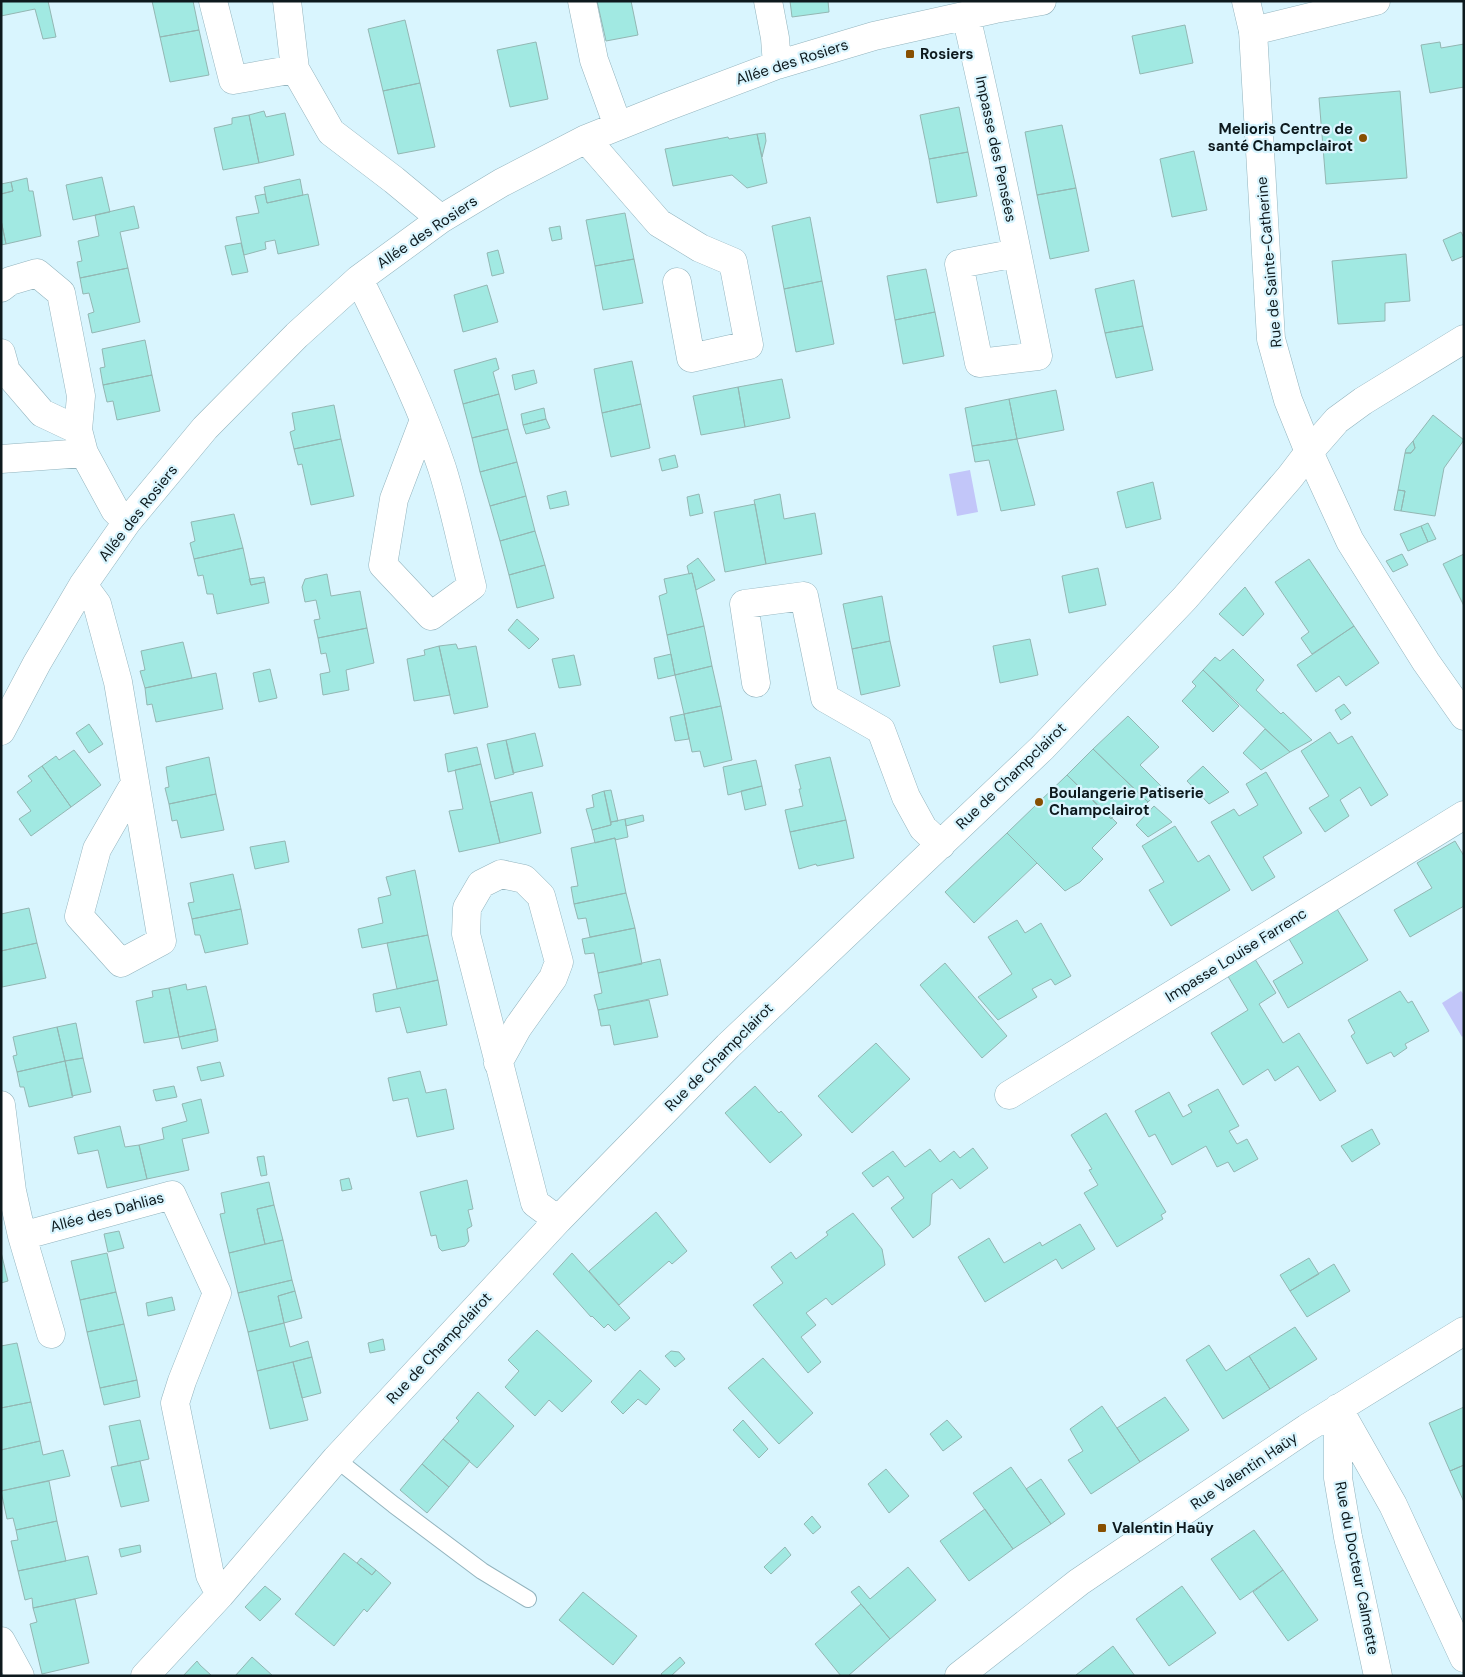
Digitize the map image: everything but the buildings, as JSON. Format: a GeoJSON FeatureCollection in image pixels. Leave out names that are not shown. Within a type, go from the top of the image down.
{"type":"FeatureCollection","features":[{"type":"Feature","properties":{"kind":"street"},"geometry":{"type":"LineString","coordinates":[[213,1],[233,80],[295,69]]}},
{"type":"Feature","properties":{"kind":"street"},"geometry":{"type":"LineString","coordinates":[[286,1],[295,69],[331,132],[441,218]]}},
{"type":"Feature","properties":{"kind":"street"},"geometry":{"type":"LineString","coordinates":[[582,1],[594,60],[618,126]]}},
{"type":"Feature","properties":{"kind":"street"},"geometry":{"type":"LineString","coordinates":[[768,1],[775,38],[777,65]]}},
{"type":"Feature","properties":{"kind":"street","name":"Allée des Rosiers"},"geometry":{"type":"LineString","coordinates":[[1,730],[37,663],[83,585],[127,522],[205,428],[297,335],[359,279],[441,218],[501,183],[586,139],[777,65],[874,36],[966,16],[994,5],[1042,1]]}},
{"type":"Feature","properties":{"kind":"street","name":"Rue de Sainte-Catherine"},"geometry":{"type":"LineString","coordinates":[[1246,1],[1253,31],[1271,338],[1288,400],[1309,452],[1350,541],[1426,662],[1464,716]]}},
{"type":"Feature","properties":{"kind":"street"},"geometry":{"type":"LineString","coordinates":[[1253,31],[1376,1]]}},
{"type":"Feature","properties":{"kind":"street","name":"Impasse des Pensées"},"geometry":{"type":"LineString","coordinates":[[966,16],[988,106],[1017,253]]}},
{"type":"Feature","properties":{"kind":"street"},"geometry":{"type":"LineString","coordinates":[[586,139],[659,224],[700,248],[733,262],[750,345],[690,358],[677,282]]}},
{"type":"Feature","properties":{"kind":"street"},"geometry":{"type":"LineString","coordinates":[[1,288],[10,281],[37,273],[61,293],[82,396],[81,441]]}},
{"type":"Feature","properties":{"kind":"street"},"geometry":{"type":"LineString","coordinates":[[359,279],[410,383],[424,420],[442,469],[472,586],[431,616],[383,565],[394,499],[424,420]]}},
{"type":"Feature","properties":{"kind":"street","name":"Rue de Champclairot"},"geometry":{"type":"LineString","coordinates":[[145,1676],[220,1595],[336,1458],[558,1220],[728,1046],[1042,748],[1178,605],[1290,477],[1337,420],[1464,338]]}},
{"type":"Feature","properties":{"kind":"street"},"geometry":{"type":"LineString","coordinates":[[1,353],[6,370],[42,412],[81,441],[115,510],[127,522]]}},
{"type":"Feature","properties":{"kind":"street"},"geometry":{"type":"LineString","coordinates":[[1,459],[81,441]]}},
{"type":"Feature","properties":{"kind":"street"},"geometry":{"type":"LineString","coordinates":[[83,585],[98,604],[118,682],[162,941],[121,962],[78,916],[96,849],[135,783]]}},
{"type":"Feature","properties":{"kind":"street"},"geometry":{"type":"LineString","coordinates":[[756,684],[744,604],[804,596],[824,698],[881,730],[906,797],[922,828],[940,845]]}},
{"type":"Feature","properties":{"kind":"street","name":"Impasse Louise Farrenc"},"geometry":{"type":"LineString","coordinates":[[1009,1095],[1464,814]]}},
{"type":"Feature","properties":{"kind":"street"},"geometry":{"type":"LineString","coordinates":[[498,1063],[518,1028],[553,978],[559,962],[541,896],[524,879],[501,874],[481,884],[466,908],[466,934],[498,1063],[535,1203],[558,1220]]}},
{"type":"Feature","properties":{"kind":"street"},"geometry":{"type":"LineString","coordinates":[[1,1105],[12,1191],[22,1236],[51,1334]]}},
{"type":"Feature","properties":{"kind":"street","name":"Allée des Dahlias"},"geometry":{"type":"LineString","coordinates":[[22,1236],[172,1195],[217,1293],[175,1403],[210,1575],[220,1595]]}},
{"type":"Feature","properties":{"kind":"street","name":"Rue Valentin Haüy"},"geometry":{"type":"LineString","coordinates":[[959,1676],[1079,1582],[1338,1408],[1464,1331]]}},
{"type":"Feature","properties":{"kind":"street"},"geometry":{"type":"LineString","coordinates":[[1338,1408],[1393,1505],[1464,1658]]}},
{"type":"Feature","properties":{"kind":"street","name":"Rue du Docteur Calmette"},"geometry":{"type":"LineString","coordinates":[[1338,1408],[1338,1478],[1348,1537],[1378,1676]]}},
{"type":"Feature","properties":{"kind":"street"},"geometry":{"type":"LineString","coordinates":[[1,1641],[20,1676]]}},
{"type":"Feature","properties":{"kind":"lane"},"geometry":{"type":"LineString","coordinates":[[336,1458],[394,1506],[482,1572],[528,1599]]}},
{"type":"Feature","properties":{"kind":"water"},"geometry":{"type":"Polygon","coordinates":[[[970,470],[978,512],[957,516],[949,474],[970,470]]]}},
{"type":"Feature","properties":{"kind":"water"},"geometry":{"type":"Polygon","coordinates":[[[1461,991],[1464,995],[1464,1035],[1462,1037],[1442,1003],[1461,991]]]}},
{"type":"Feature","properties":{"kind":"place","name":"Rosiers"},"geometry":{"type":"Point","coordinates":[910,54]}},
{"type":"Feature","properties":{"kind":"place","name":"Melioris Centre de santé Champclairot"},"geometry":{"type":"Point","coordinates":[1363,138]}},
{"type":"Feature","properties":{"kind":"place","name":"Boulangerie Patiserie Champclairot"},"geometry":{"type":"Point","coordinates":[1039,802]}},
{"type":"Feature","properties":{"kind":"place","name":"Valentin Haüy"},"geometry":{"type":"Point","coordinates":[1102,1528]}}]}
